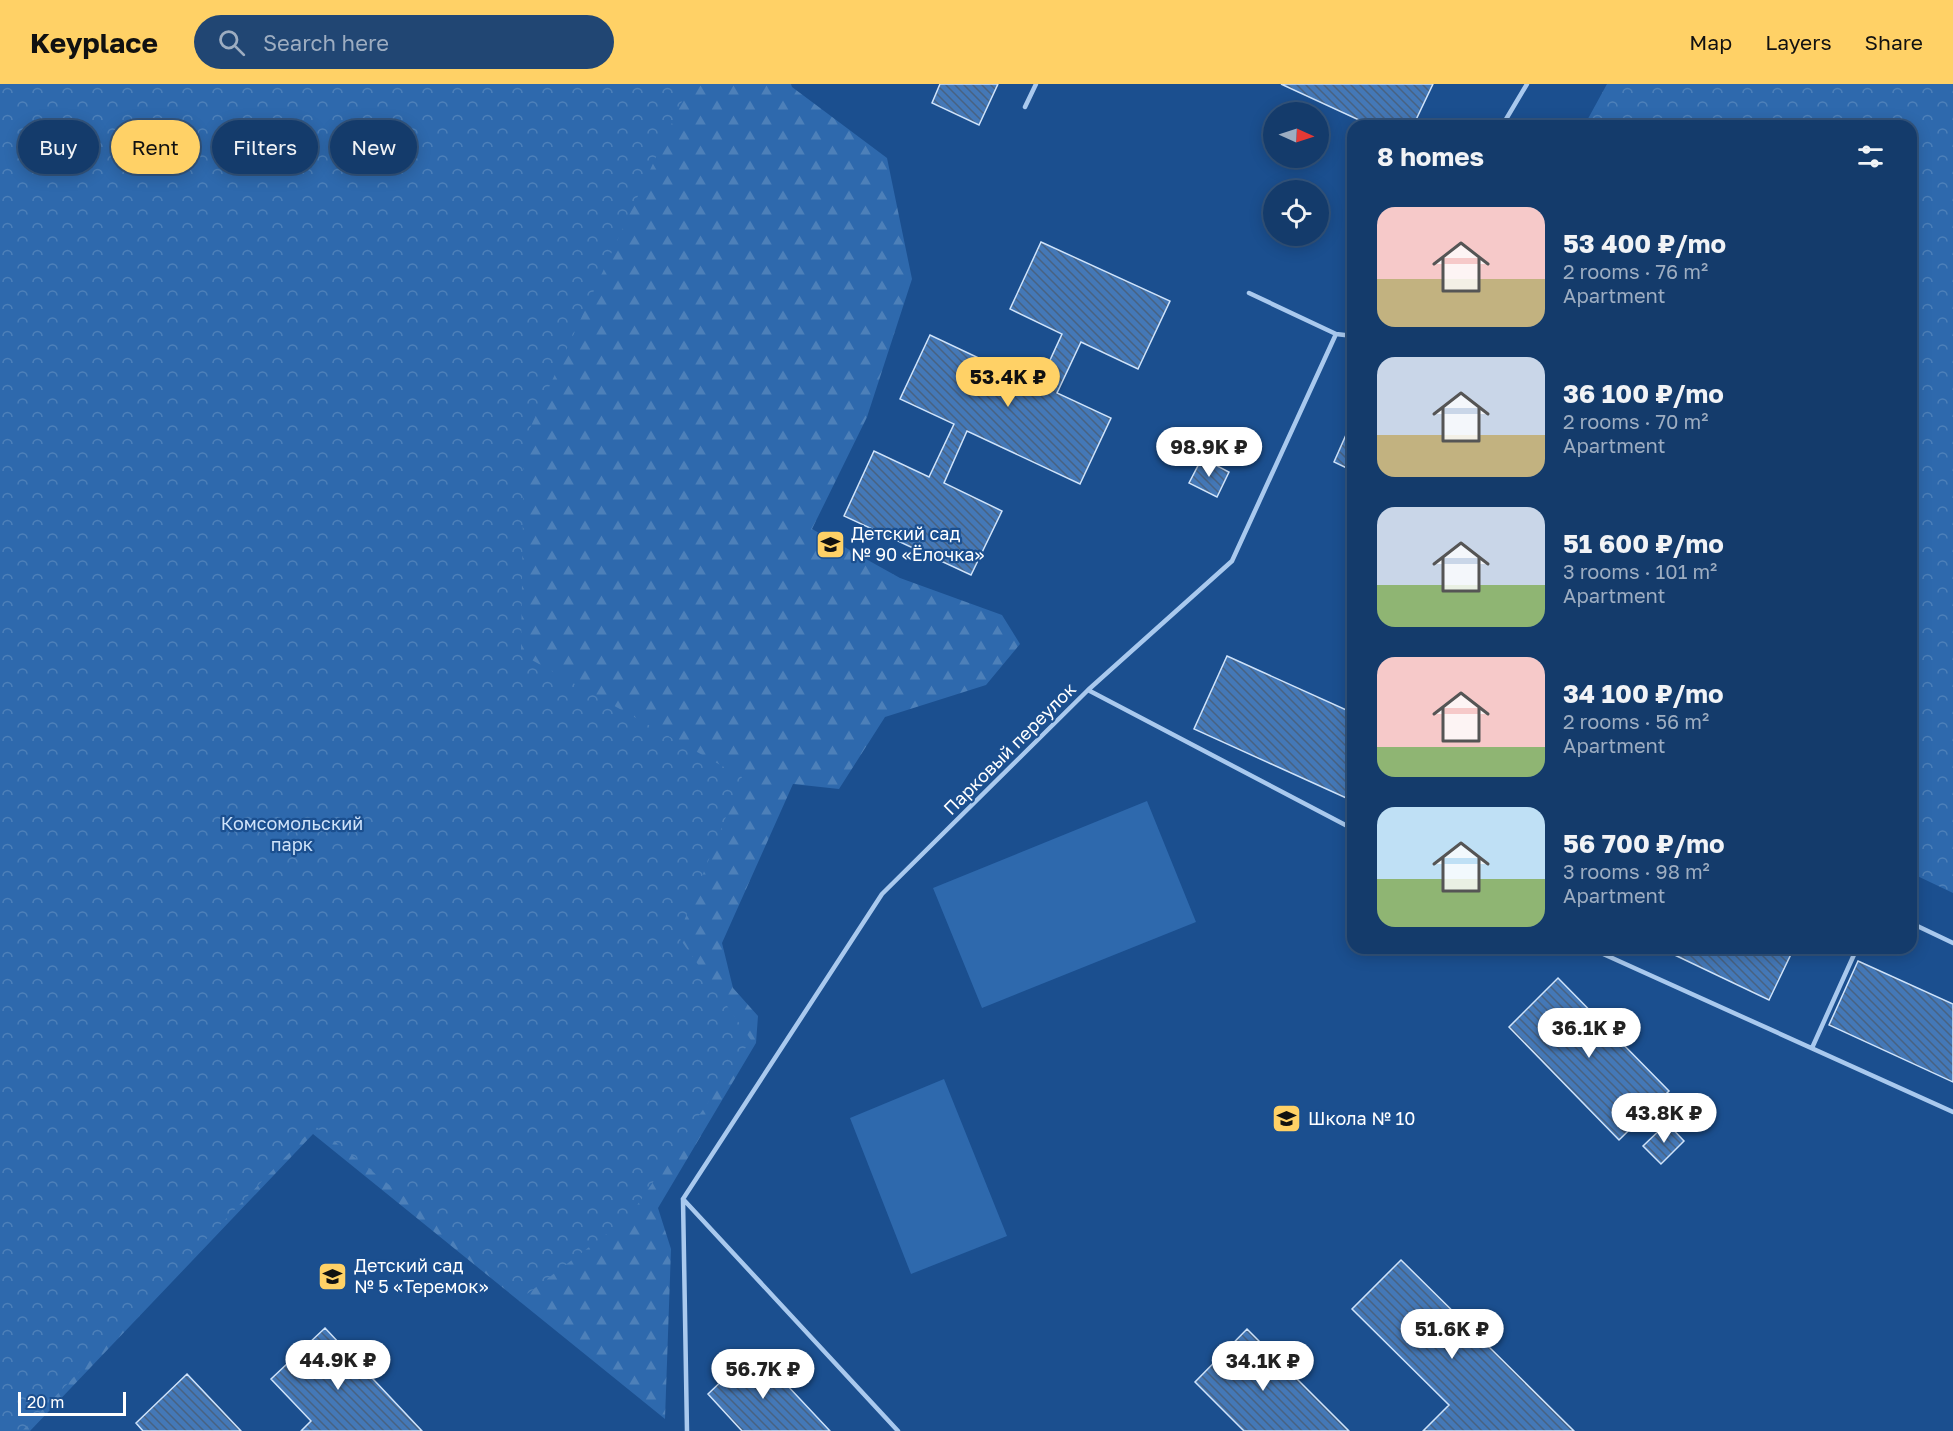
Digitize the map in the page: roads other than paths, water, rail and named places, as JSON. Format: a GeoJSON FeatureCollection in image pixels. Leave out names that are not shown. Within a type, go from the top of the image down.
{"type":"FeatureCollection","features":[{"type":"Feature","properties":{"kind":"lane"},"geometry":{"type":"LineString","coordinates":[[1025,106],[1036,84]]}},
{"type":"Feature","properties":{"kind":"lane"},"geometry":{"type":"LineString","coordinates":[[1506,120],[1527,84]]}},
{"type":"Feature","properties":{"kind":"lane"},"geometry":{"type":"LineString","coordinates":[[1249,293],[1336,334],[1347,335]]}},
{"type":"Feature","properties":{"kind":"lane","name":"Парковый переулок"},"geometry":{"type":"LineString","coordinates":[[683,1199],[882,894],[1088,690],[1232,561],[1336,334]]}},
{"type":"Feature","properties":{"kind":"lane"},"geometry":{"type":"LineString","coordinates":[[1088,690],[1347,826]]}},
{"type":"Feature","properties":{"kind":"lane"},"geometry":{"type":"LineString","coordinates":[[1917,926],[1953,943]]}},
{"type":"Feature","properties":{"kind":"lane"},"geometry":{"type":"LineString","coordinates":[[1603,954],[1953,1112]]}},
{"type":"Feature","properties":{"kind":"lane"},"geometry":{"type":"LineString","coordinates":[[1812,1048],[1854,954]]}},
{"type":"Feature","properties":{"kind":"lane"},"geometry":{"type":"LineString","coordinates":[[683,1199],[687,1431]]}},
{"type":"Feature","properties":{"kind":"lane"},"geometry":{"type":"LineString","coordinates":[[683,1199],[898,1431]]}},
{"type":"Feature","properties":{"kind":"place","name":"Детский сад № 90 «Ёлочка»"},"geometry":{"type":"Point","coordinates":[830,544]}},
{"type":"Feature","properties":{"kind":"place","name":"Школа № 10"},"geometry":{"type":"Point","coordinates":[1287,1119]}},
{"type":"Feature","properties":{"kind":"place","name":"Детский сад № 5 «Теремок»"},"geometry":{"type":"Point","coordinates":[333,1276]}},
{"type":"Feature","properties":{"kind":"park label","name":"Комсомольский парк"},"geometry":{"type":"Point","coordinates":[292,834]}}]}
